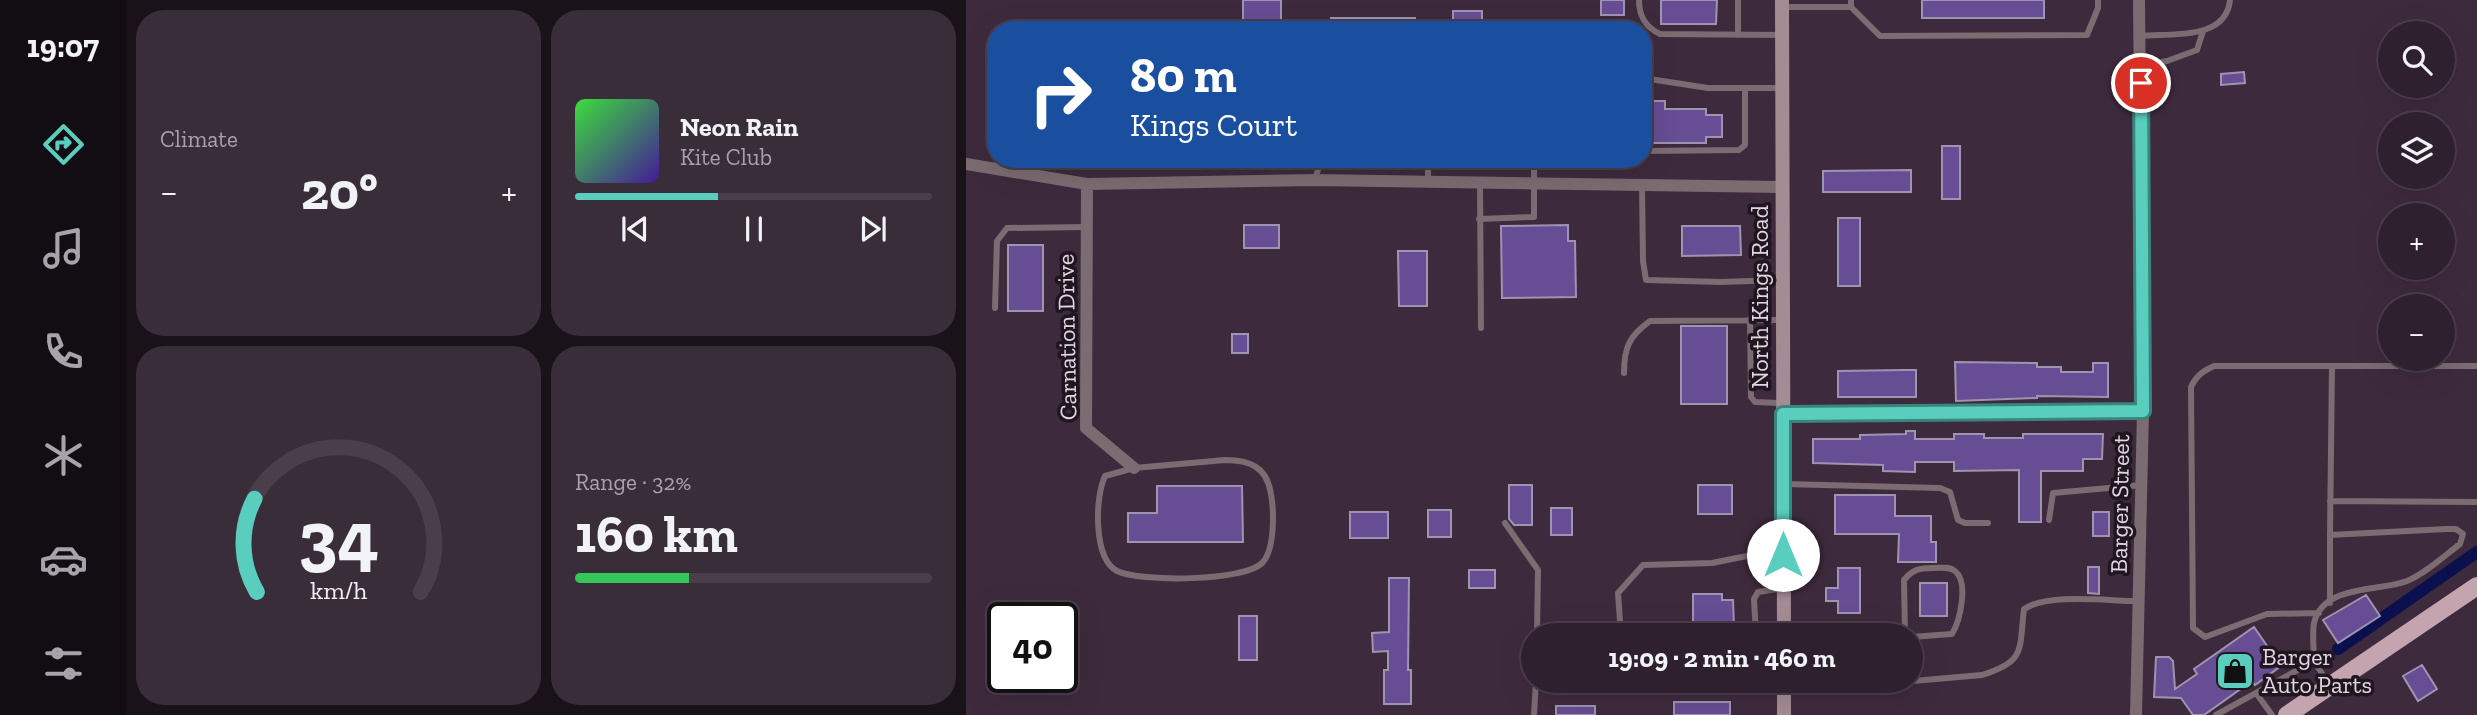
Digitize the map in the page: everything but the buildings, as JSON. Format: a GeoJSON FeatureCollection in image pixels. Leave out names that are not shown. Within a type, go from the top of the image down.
{"type":"FeatureCollection","features":[{"type":"Feature","properties":{"kind":"main road"},"geometry":{"type":"LineString","coordinates":[[2299,712],[2329,685],[2477,586]]}},
{"type":"Feature","properties":{"kind":"street","name":"Barger Street"},"geometry":{"type":"LineString","coordinates":[[2136,715],[2143,411],[2139,0]]}},
{"type":"Feature","properties":{"kind":"street","name":"North Kings Road"},"geometry":{"type":"LineString","coordinates":[[1782,3],[1784,623]]}},
{"type":"Feature","properties":{"kind":"street"},"geometry":{"type":"LineString","coordinates":[[966,164],[987,167]]}},
{"type":"Feature","properties":{"kind":"street"},"geometry":{"type":"LineString","coordinates":[[990,168],[1087,184],[1315,180],[1783,187]]}},
{"type":"Feature","properties":{"kind":"street","name":"Carnation Drive"},"geometry":{"type":"LineString","coordinates":[[1087,184],[1086,428],[1134,468]]}},
{"type":"Feature","properties":{"kind":"street"},"geometry":{"type":"LineString","coordinates":[[1783,409],[2143,411]]}},
{"type":"Feature","properties":{"kind":"street"},"geometry":{"type":"LineString","coordinates":[[1784,693],[1784,715]]}},
{"type":"Feature","properties":{"kind":"lane"},"geometry":{"type":"LineString","coordinates":[[1639,0],[1639,12],[1645,21]]}},
{"type":"Feature","properties":{"kind":"lane"},"geometry":{"type":"LineString","coordinates":[[1738,0],[1738,35]]}},
{"type":"Feature","properties":{"kind":"lane"},"geometry":{"type":"LineString","coordinates":[[1782,3],[1851,3],[1880,36],[2087,35],[2092,27],[2098,0]]}},
{"type":"Feature","properties":{"kind":"lane"},"geometry":{"type":"LineString","coordinates":[[2140,36],[2203,31],[2218,25],[2229,10],[2231,0]]}},
{"type":"Feature","properties":{"kind":"lane"},"geometry":{"type":"LineString","coordinates":[[1652,28],[1660,34],[1782,35]]}},
{"type":"Feature","properties":{"kind":"lane"},"geometry":{"type":"LineString","coordinates":[[2140,66],[2167,61],[2197,50],[2203,31]]}},
{"type":"Feature","properties":{"kind":"lane"},"geometry":{"type":"LineString","coordinates":[[1652,79],[1709,88],[1783,88]]}},
{"type":"Feature","properties":{"kind":"lane"},"geometry":{"type":"LineString","coordinates":[[1652,150],[1739,150],[1745,145],[1745,88]]}},
{"type":"Feature","properties":{"kind":"lane"},"geometry":{"type":"LineString","coordinates":[[1315,180],[1318,168]]}},
{"type":"Feature","properties":{"kind":"lane"},"geometry":{"type":"LineString","coordinates":[[1428,168],[1428,182]]}},
{"type":"Feature","properties":{"kind":"lane"},"geometry":{"type":"LineString","coordinates":[[1479,219],[1534,217],[1534,168]]}},
{"type":"Feature","properties":{"kind":"lane"},"geometry":{"type":"LineString","coordinates":[[1480,183],[1482,328]]}},
{"type":"Feature","properties":{"kind":"lane"},"geometry":{"type":"LineString","coordinates":[[1642,185],[1643,261],[1646,280],[1783,280]]}},
{"type":"Feature","properties":{"kind":"lane"},"geometry":{"type":"LineString","coordinates":[[995,308],[997,241],[1007,228],[1087,228]]}},
{"type":"Feature","properties":{"kind":"lane"},"geometry":{"type":"LineString","coordinates":[[1750,319],[1751,397],[1755,402],[1783,409]]}},
{"type":"Feature","properties":{"kind":"lane"},"geometry":{"type":"LineString","coordinates":[[1624,373],[1624,349],[1635,332],[1650,321],[1783,320]]}},
{"type":"Feature","properties":{"kind":"lane"},"geometry":{"type":"LineString","coordinates":[[2319,613],[2267,614],[2205,637],[2193,628],[2191,387],[2196,378],[2214,366],[2477,366]]}},
{"type":"Feature","properties":{"kind":"lane"},"geometry":{"type":"LineString","coordinates":[[2330,603],[2332,366]]}},
{"type":"Feature","properties":{"kind":"lane"},"geometry":{"type":"LineString","coordinates":[[1226,460],[1244,460],[1259,467],[1267,479],[1271,495],[1270,544],[1264,561],[1251,571],[1233,576],[1138,577],[1117,571],[1105,562],[1100,547],[1100,488],[1105,476],[1134,468],[1226,460]]}},
{"type":"Feature","properties":{"kind":"lane"},"geometry":{"type":"LineString","coordinates":[[1783,484],[1940,488],[1950,492],[1958,520],[1965,523],[1988,523]]}},
{"type":"Feature","properties":{"kind":"lane"},"geometry":{"type":"LineString","coordinates":[[2049,520],[2053,493],[2141,485]]}},
{"type":"Feature","properties":{"kind":"lane"},"geometry":{"type":"LineString","coordinates":[[2330,501],[2477,502]]}},
{"type":"Feature","properties":{"kind":"lane"},"geometry":{"type":"LineString","coordinates":[[1506,523],[1538,570],[1537,623]]}},
{"type":"Feature","properties":{"kind":"lane"},"geometry":{"type":"LineString","coordinates":[[2329,685],[2314,661],[2314,622],[2319,613],[2343,593],[2410,580],[2460,544],[2463,534],[2446,528],[2330,535]]}},
{"type":"Feature","properties":{"kind":"lane"},"geometry":{"type":"LineString","coordinates":[[1620,623],[1618,593],[1643,565],[1712,563],[1762,553],[1783,555]]}},
{"type":"Feature","properties":{"kind":"lane"},"geometry":{"type":"LineString","coordinates":[[1905,623],[1905,580],[1910,573],[1920,568],[1951,568],[1957,572],[1960,581],[1960,606],[1952,634],[1923,636]]}},
{"type":"Feature","properties":{"kind":"lane"},"geometry":{"type":"LineString","coordinates":[[1755,623],[1754,599],[1758,592],[1784,588]]}},
{"type":"Feature","properties":{"kind":"lane"},"geometry":{"type":"LineString","coordinates":[[1923,678],[1982,675],[2009,667],[2019,653],[2024,609],[2033,603],[2054,600],[2139,601]]}},
{"type":"Feature","properties":{"kind":"lane"},"geometry":{"type":"LineString","coordinates":[[2218,715],[2314,661]]}},
{"type":"Feature","properties":{"kind":"lane"},"geometry":{"type":"LineString","coordinates":[[1534,715],[1535,693]]}},
{"type":"Feature","properties":{"kind":"lane"},"geometry":{"type":"LineString","coordinates":[[2256,694],[2272,715]]}},
{"type":"Feature","properties":{"kind":"waterway"},"geometry":{"type":"LineString","coordinates":[[2338,649],[2477,552]]}},
{"type":"Feature","properties":{"kind":"place","name":"Barger Auto Parts"},"geometry":{"type":"Point","coordinates":[2235,671]}},
{"type":"Feature","properties":{"kind":"route"},"geometry":{"type":"LineString","coordinates":[[1783,555],[1783,414],[2143,411],[2141,83]]}}]}
